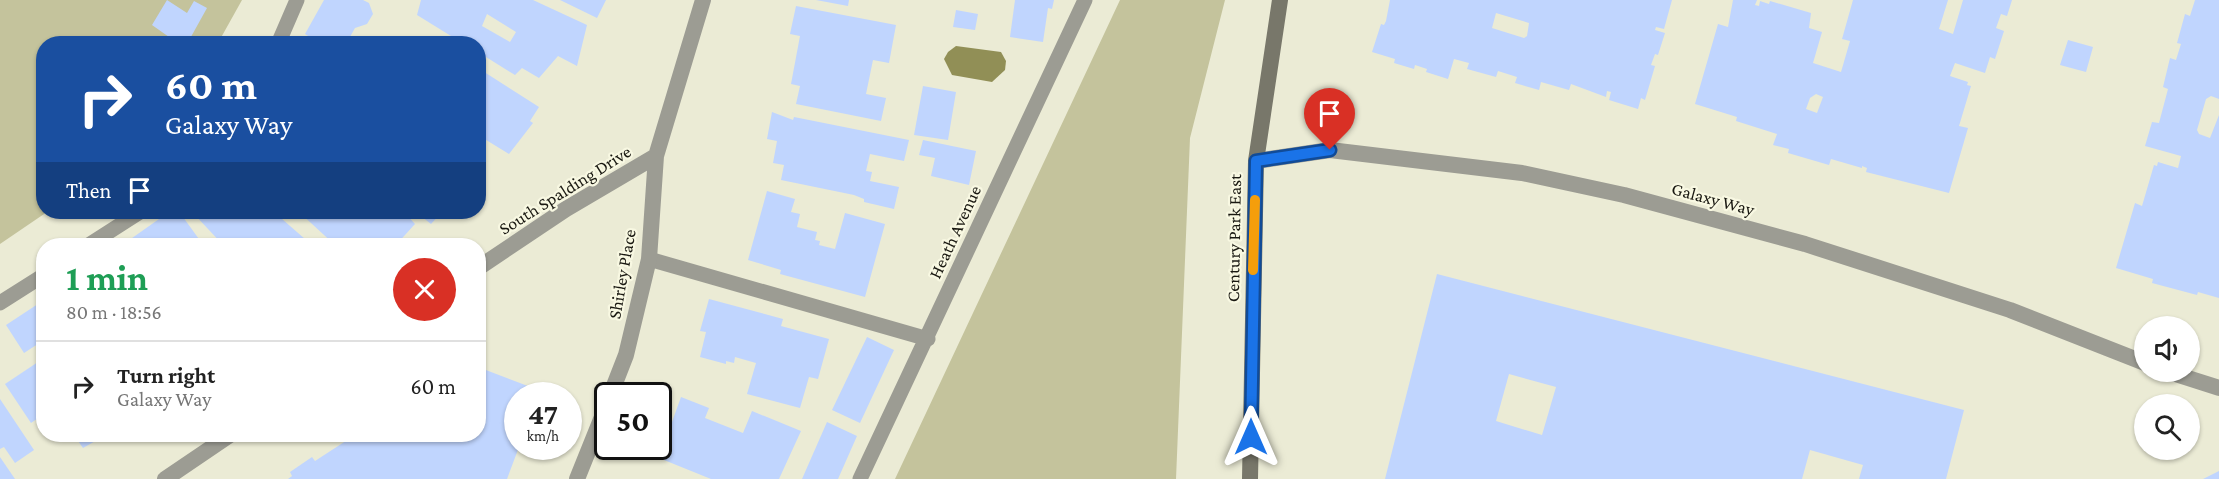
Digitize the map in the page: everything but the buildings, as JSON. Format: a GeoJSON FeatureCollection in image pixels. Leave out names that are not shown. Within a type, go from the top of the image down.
{"type":"FeatureCollection","features":[{"type":"Feature","properties":{"kind":"main road","name":"Century Park East"},"geometry":{"type":"LineString","coordinates":[[1250,479],[1256,161],[1280,0]]}},
{"type":"Feature","properties":{"kind":"street","name":"South Spalding Drive"},"geometry":{"type":"LineString","coordinates":[[486,263],[566,209],[656,156],[703,0]]}},
{"type":"Feature","properties":{"kind":"street","name":"Galaxy Way"},"geometry":{"type":"LineString","coordinates":[[1256,161],[1330,150],[1522,173],[1624,195],[1805,244],[2010,310],[2134,359]]}},
{"type":"Feature","properties":{"kind":"street","name":"Shirley Place"},"geometry":{"type":"LineString","coordinates":[[615,382],[626,355],[649,259],[656,156]]}},
{"type":"Feature","properties":{"kind":"street"},"geometry":{"type":"LineString","coordinates":[[2200,382],[2219,388]]}},
{"type":"Feature","properties":{"kind":"street"},"geometry":{"type":"LineString","coordinates":[[577,479],[594,437]]}},
{"type":"Feature","properties":{"kind":"street"},"geometry":{"type":"LineString","coordinates":[[165,479],[220,442]]}},
{"type":"Feature","properties":{"kind":"lane"},"geometry":{"type":"LineString","coordinates":[[281,36],[297,0]]}},
{"type":"Feature","properties":{"kind":"lane","name":"Heath Avenue"},"geometry":{"type":"LineString","coordinates":[[860,479],[928,339],[1085,0]]}},
{"type":"Feature","properties":{"kind":"lane"},"geometry":{"type":"LineString","coordinates":[[99,238],[129,219]]}},
{"type":"Feature","properties":{"kind":"lane"},"geometry":{"type":"LineString","coordinates":[[649,259],[928,339]]}},
{"type":"Feature","properties":{"kind":"lane"},"geometry":{"type":"LineString","coordinates":[[0,303],[36,280]]}},
{"type":"Feature","properties":{"kind":"green space"},"geometry":{"type":"Polygon","coordinates":[[[0,0],[242,0],[222,36],[36,36],[37,219],[0,244],[0,0]]]}},
{"type":"Feature","properties":{"kind":"green space"},"geometry":{"type":"Polygon","coordinates":[[[1120,0],[1225,0],[1190,138],[1176,479],[895,479],[1120,0]]]}},
{"type":"Feature","properties":{"kind":"shaded area"},"geometry":{"type":"Polygon","coordinates":[[[956,46],[1001,52],[1006,61],[1005,70],[992,82],[952,75],[944,59],[948,52],[956,46]]]}},
{"type":"Feature","properties":{"kind":"slow traffic"},"geometry":{"type":"LineString","coordinates":[[1253,270],[1255,200]]}},
{"type":"Feature","properties":{"kind":"route"},"geometry":{"type":"LineString","coordinates":[[1251,437],[1256,161],[1330,150]]}}]}
